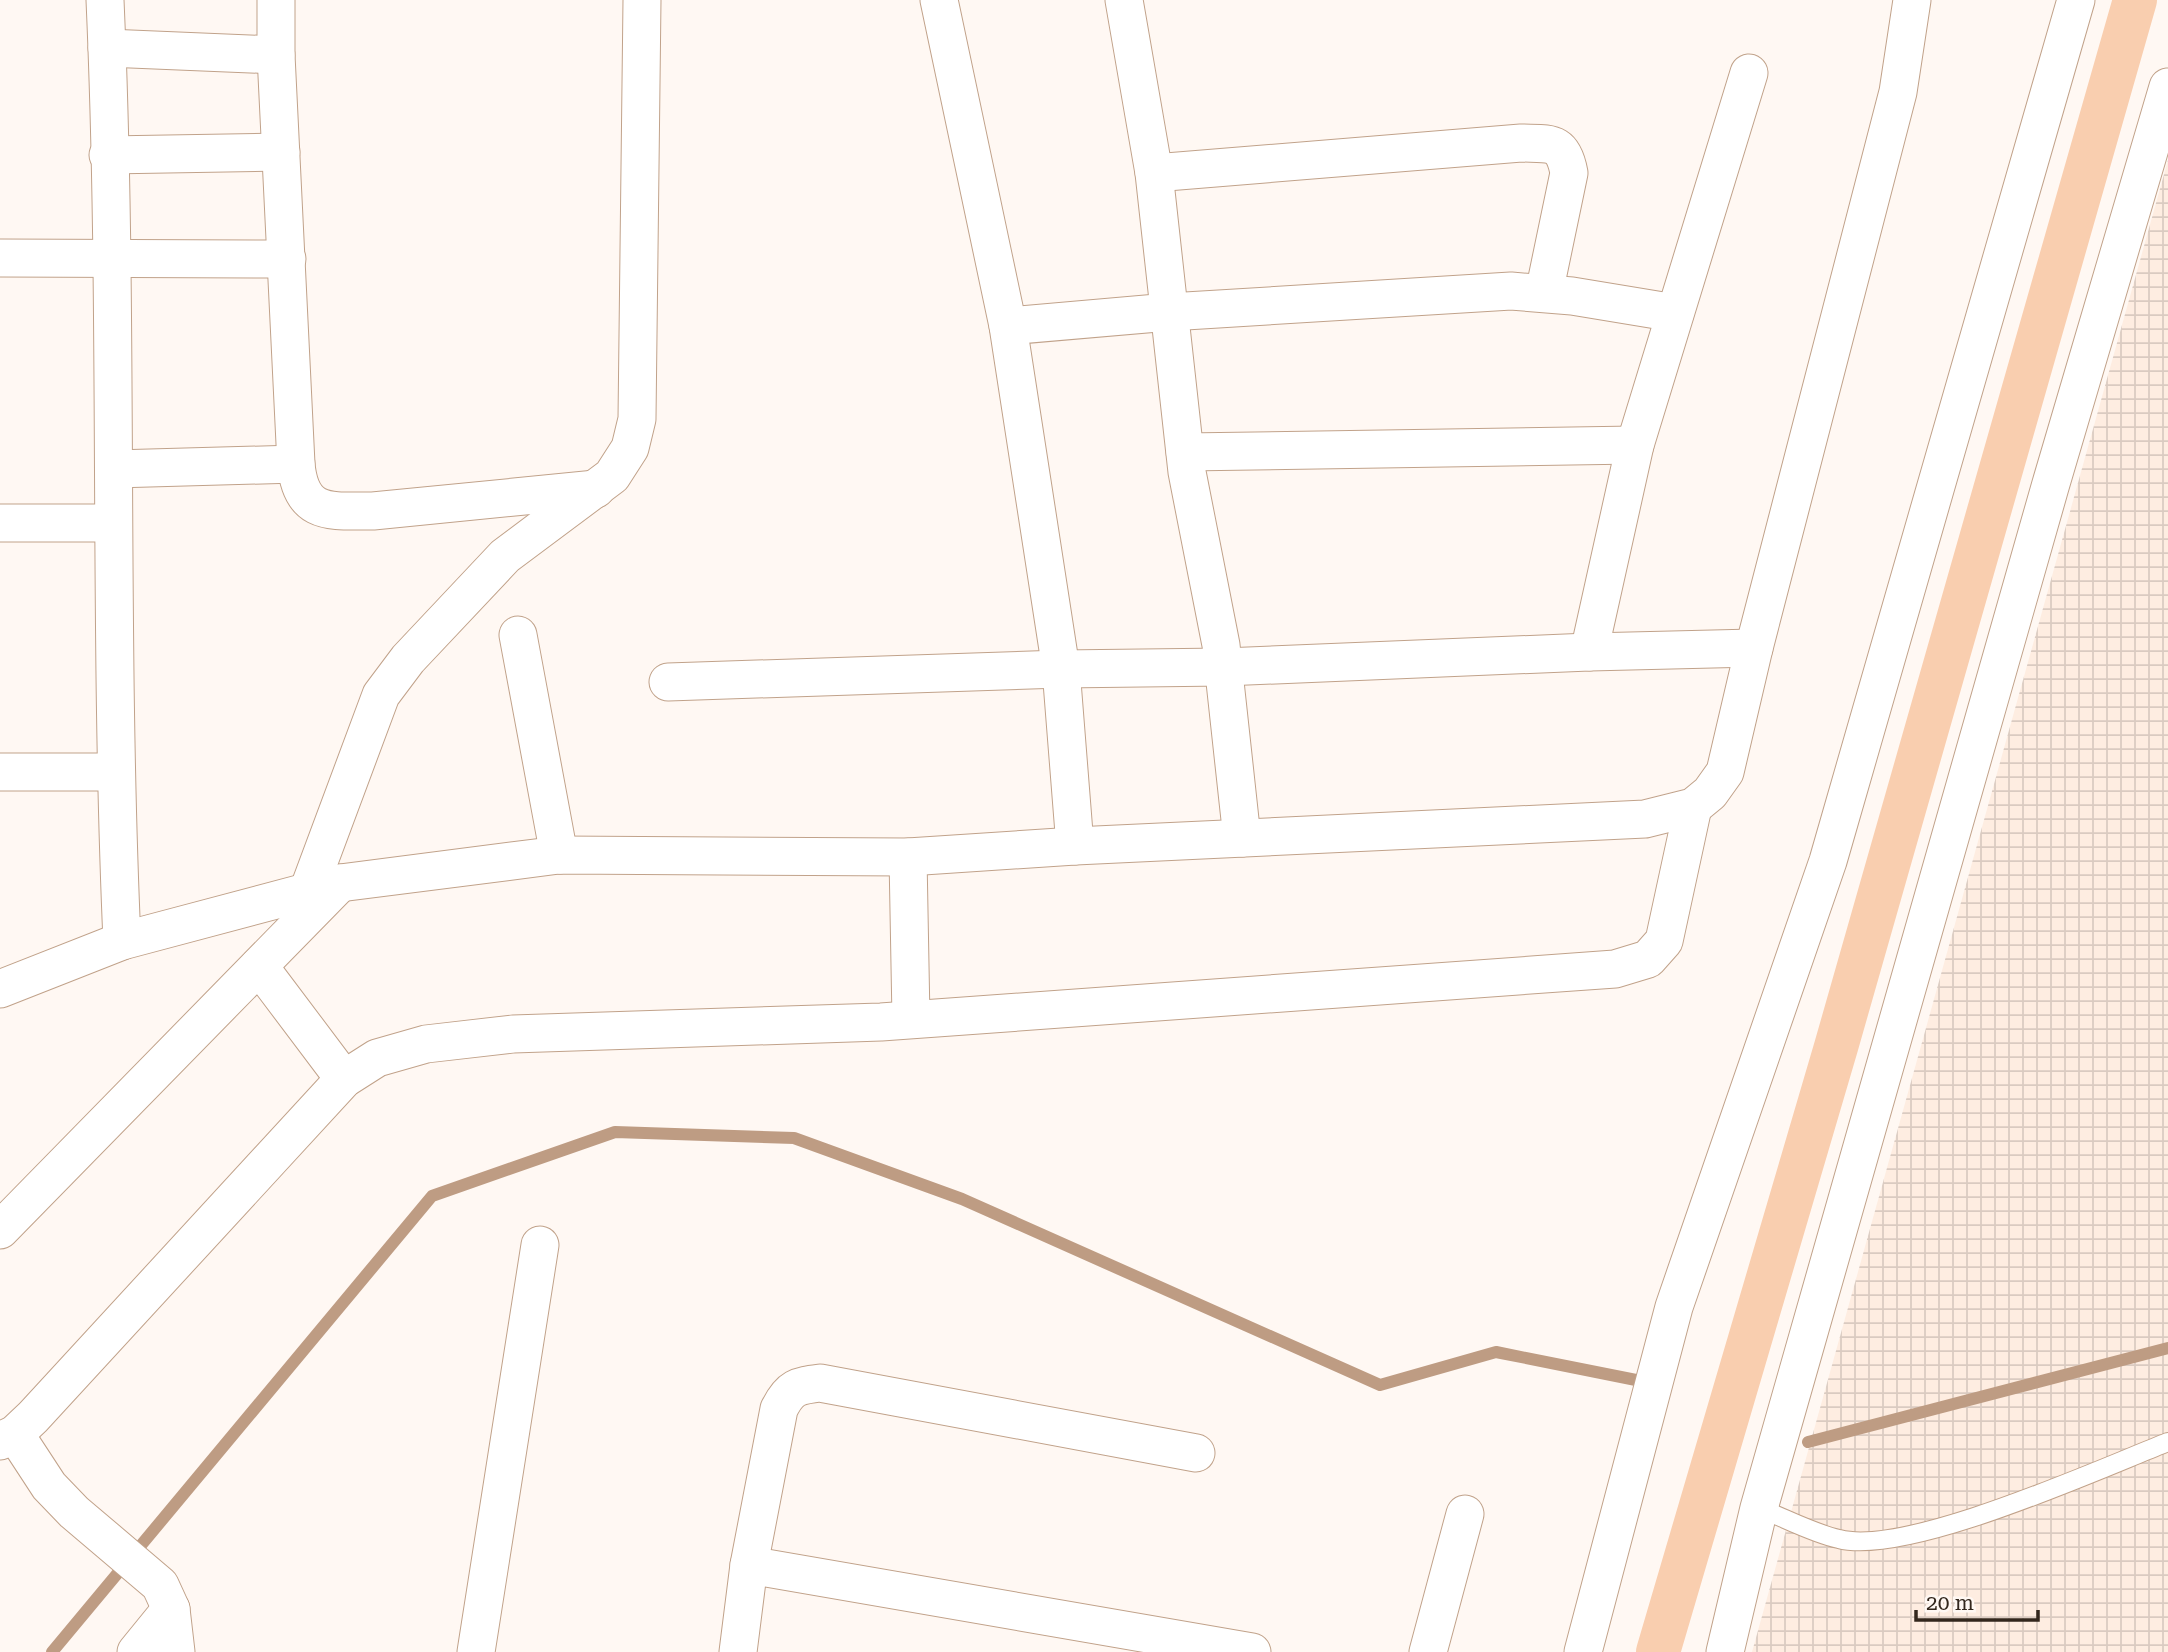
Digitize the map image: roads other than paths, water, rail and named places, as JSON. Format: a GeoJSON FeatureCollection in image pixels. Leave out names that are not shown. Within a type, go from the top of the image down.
{"type":"FeatureCollection","features":[{"type":"Feature","properties":{"kind":"street"},"geometry":{"type":"LineString","coordinates":[[105,0],[113,258],[114,772],[122,941]]}},
{"type":"Feature","properties":{"kind":"street"},"geometry":{"type":"LineString","coordinates":[[276,0],[276,55],[296,464],[298,483],[305,500],[316,507],[340,511],[373,511],[596,489]]}},
{"type":"Feature","properties":{"kind":"street"},"geometry":{"type":"LineString","coordinates":[[0,1230],[259,966],[324,887],[381,695],[408,659],[505,555],[612,477],[630,448],[637,419],[642,0]]}},
{"type":"Feature","properties":{"kind":"street"},"geometry":{"type":"LineString","coordinates":[[939,0],[1008,326],[1061,669],[1075,846]]}},
{"type":"Feature","properties":{"kind":"street"},"geometry":{"type":"LineString","coordinates":[[1124,0],[1154,173],[1185,452],[1224,667],[1242,838]]}},
{"type":"Feature","properties":{"kind":"street"},"geometry":{"type":"LineString","coordinates":[[0,989],[122,941],[324,887],[559,855],[908,857],[1075,846],[1645,819],[1693,807],[1710,793],[1725,772],[1754,648],[1895,105],[1912,0]]}},
{"type":"Feature","properties":{"kind":"street"},"geometry":{"type":"LineString","coordinates":[[1583,1652],[1674,1307],[1828,861],[2076,0]]}},
{"type":"Feature","properties":{"kind":"street"},"geometry":{"type":"LineString","coordinates":[[107,48],[276,55]]}},
{"type":"Feature","properties":{"kind":"street"},"geometry":{"type":"LineString","coordinates":[[1589,652],[1635,445],[1749,73]]}},
{"type":"Feature","properties":{"kind":"street"},"geometry":{"type":"LineString","coordinates":[[1725,1652],[1759,1508],[2050,487],[2168,87]]}},
{"type":"Feature","properties":{"kind":"street"},"geometry":{"type":"LineString","coordinates":[[1154,173],[1521,143],[1553,144],[1565,154],[1569,173],[1544,292]]}},
{"type":"Feature","properties":{"kind":"street"},"geometry":{"type":"LineString","coordinates":[[108,155],[281,152]]}},
{"type":"Feature","properties":{"kind":"street"},"geometry":{"type":"LineString","coordinates":[[0,258],[287,259]]}},
{"type":"Feature","properties":{"kind":"street"},"geometry":{"type":"LineString","coordinates":[[1008,326],[1169,312],[1497,292],[1544,292],[1675,313]]}},
{"type":"Feature","properties":{"kind":"street"},"geometry":{"type":"LineString","coordinates":[[1185,452],[1635,445]]}},
{"type":"Feature","properties":{"kind":"street"},"geometry":{"type":"LineString","coordinates":[[114,469],[296,464]]}},
{"type":"Feature","properties":{"kind":"street"},"geometry":{"type":"LineString","coordinates":[[0,523],[113,523]]}},
{"type":"Feature","properties":{"kind":"street"},"geometry":{"type":"LineString","coordinates":[[518,635],[559,855]]}},
{"type":"Feature","properties":{"kind":"street"},"geometry":{"type":"LineString","coordinates":[[668,682],[1061,669],[1224,667],[1754,648]]}},
{"type":"Feature","properties":{"kind":"street"},"geometry":{"type":"LineString","coordinates":[[0,772],[114,772]]}},
{"type":"Feature","properties":{"kind":"street"},"geometry":{"type":"LineString","coordinates":[[176,1652],[165,1597],[74,1512],[7,1438],[344,1079],[377,1058],[426,1044],[513,1034],[911,1020],[1615,969],[1648,959],[1664,941],[1693,807]]}},
{"type":"Feature","properties":{"kind":"street"},"geometry":{"type":"LineString","coordinates":[[908,857],[911,1020]]}},
{"type":"Feature","properties":{"kind":"street"},"geometry":{"type":"LineString","coordinates":[[259,966],[344,1079]]}},
{"type":"Feature","properties":{"kind":"street"},"geometry":{"type":"LineString","coordinates":[[475,1652],[540,1245]]}},
{"type":"Feature","properties":{"kind":"street"},"geometry":{"type":"LineString","coordinates":[[738,1652],[749,1564],[779,1409],[787,1393],[799,1386],[820,1383],[1196,1454]]}},
{"type":"Feature","properties":{"kind":"street"},"geometry":{"type":"LineString","coordinates":[[1428,1652],[1465,1514]]}},
{"type":"Feature","properties":{"kind":"street"},"geometry":{"type":"LineString","coordinates":[[749,1564],[1252,1652]]}},
{"type":"Feature","properties":{"kind":"street"},"geometry":{"type":"LineString","coordinates":[[136,1652],[165,1597]]}},
{"type":"Feature","properties":{"kind":"lane"},"geometry":{"type":"LineString","coordinates":[[1759,1508],[1840,1540],[1906,1536],[1999,1508],[2168,1441]]}},
{"type":"Feature","properties":{"kind":"waterway"},"geometry":{"type":"LineString","coordinates":[[1658,1652],[1836,1047],[2135,0]]}},
{"type":"Feature","properties":{"kind":"waterway"},"geometry":{"type":"LineString","coordinates":[[52,1652],[432,1196],[615,1132],[794,1138],[962,1199],[1380,1385],[1496,1352],[1641,1381]]}},
{"type":"Feature","properties":{"kind":"waterway"},"geometry":{"type":"LineString","coordinates":[[1808,1442],[2168,1348]]}}]}
